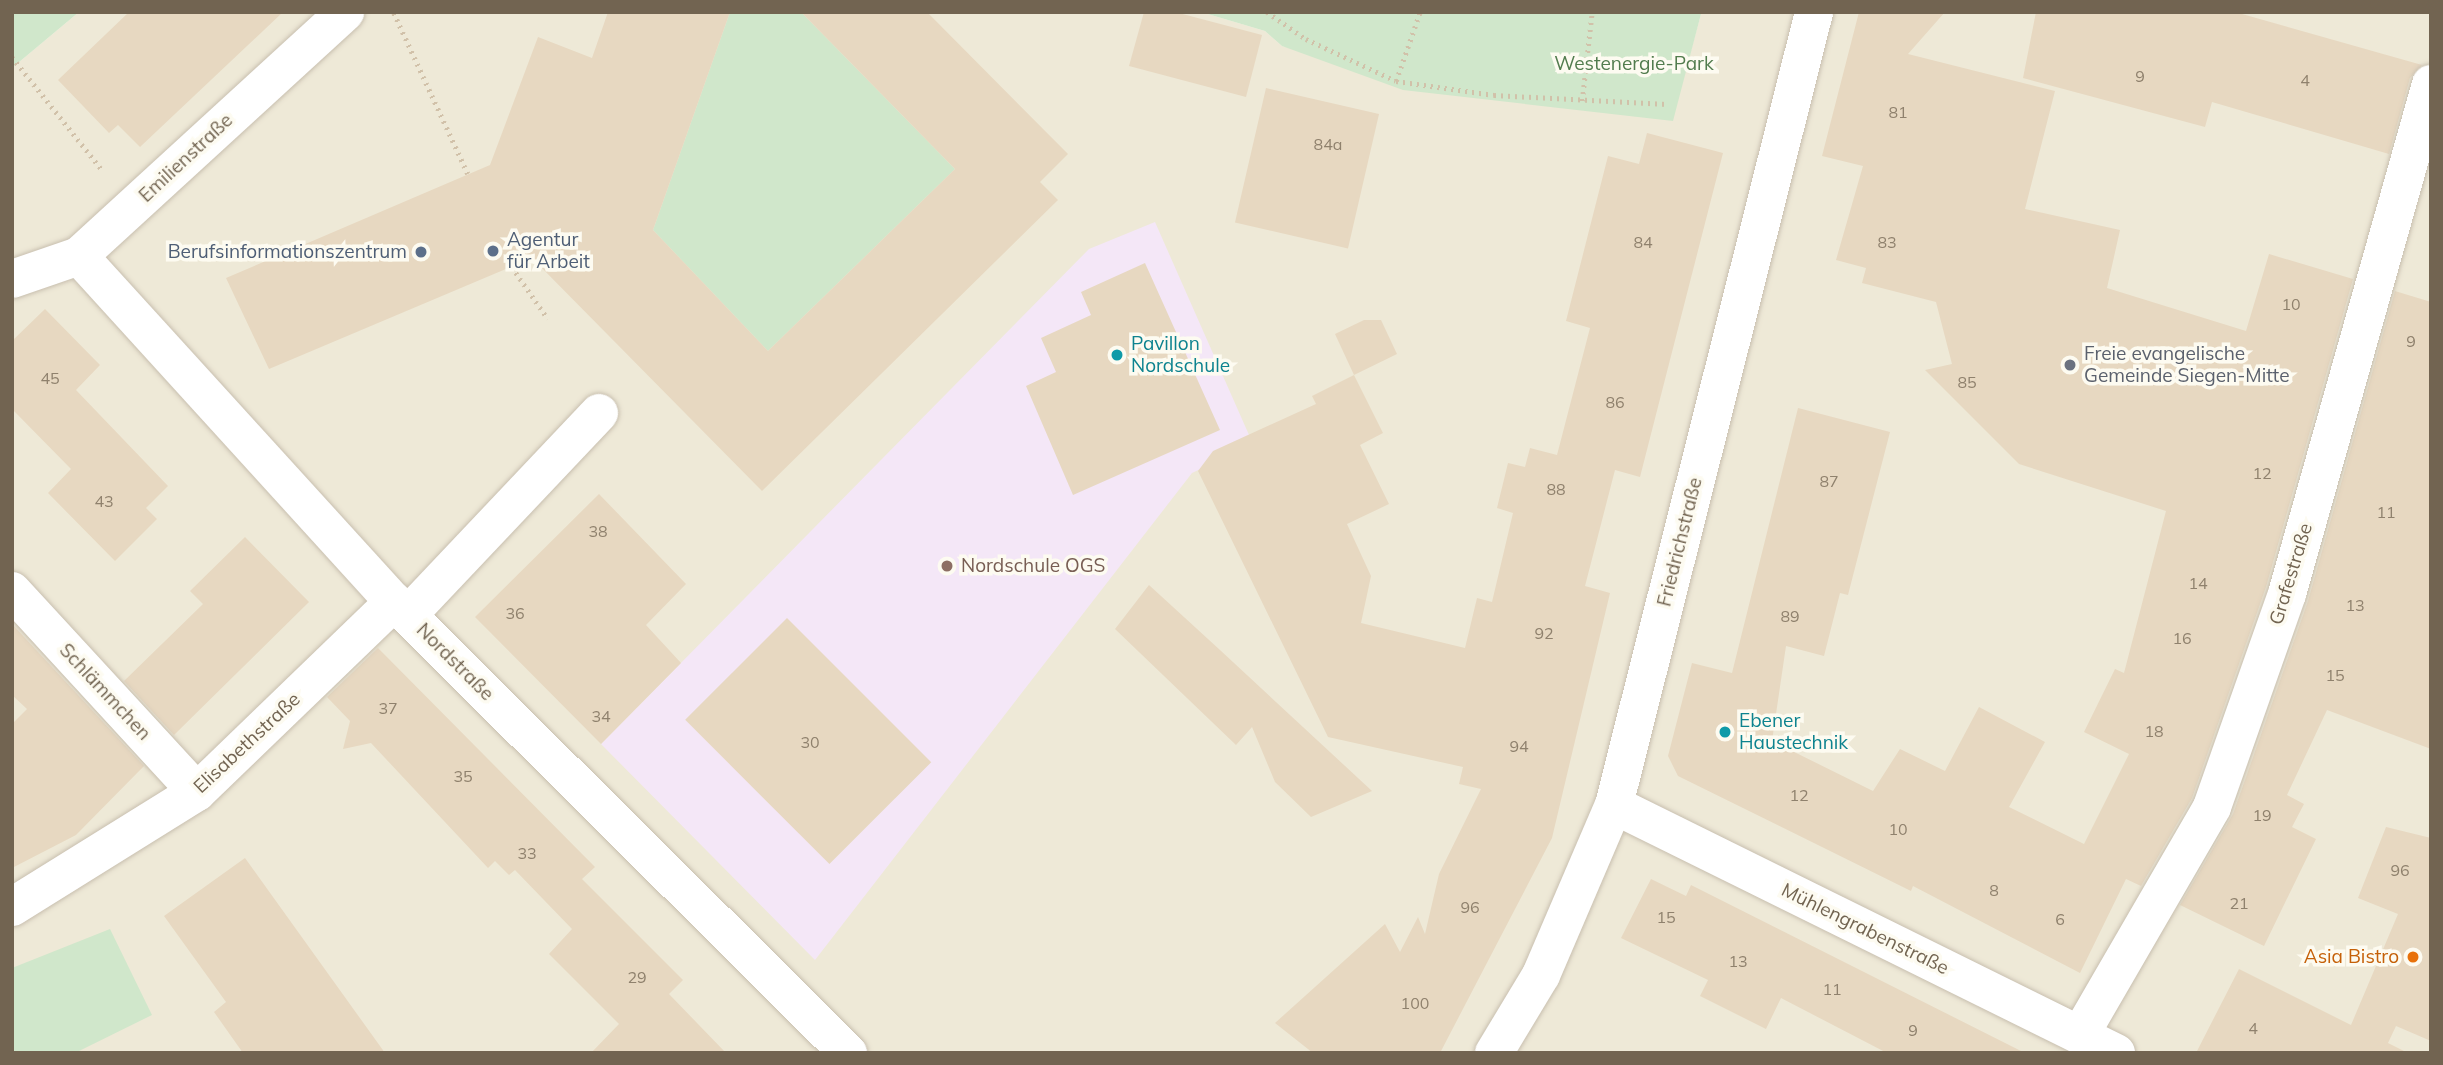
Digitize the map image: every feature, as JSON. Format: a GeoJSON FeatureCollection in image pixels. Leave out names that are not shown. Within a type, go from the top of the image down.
{"type":"FeatureCollection","features":[{"type":"Feature","properties":{"kind":"street","name":"Emilienstraße"},"geometry":{"type":"LineString","coordinates":[[12,279],[79,256],[345,12]]}},
{"type":"Feature","properties":{"kind":"street","name":"Friedrichstraße"},"geometry":{"type":"LineString","coordinates":[[1493,1053],[1541,975],[1614,805],[1814,12]]}},
{"type":"Feature","properties":{"kind":"street","name":"Grafestraße"},"geometry":{"type":"LineString","coordinates":[[2080,1035],[2212,807],[2287,594],[2431,84]]}},
{"type":"Feature","properties":{"kind":"street","name":"Nordstraße"},"geometry":{"type":"LineString","coordinates":[[79,256],[401,608],[848,1053]]}},
{"type":"Feature","properties":{"kind":"street","name":"Elisabethstraße"},"geometry":{"type":"LineString","coordinates":[[12,907],[197,792],[401,608],[599,413]]}},
{"type":"Feature","properties":{"kind":"street","name":"Schlämmchen"},"geometry":{"type":"LineString","coordinates":[[12,592],[197,792]]}},
{"type":"Feature","properties":{"kind":"street","name":"Mühlengrabenstraße"},"geometry":{"type":"LineString","coordinates":[[1614,805],[2116,1053]]}},
{"type":"Feature","properties":{"kind":"path"},"geometry":{"type":"LineString","coordinates":[[393,12],[468,174]]}},
{"type":"Feature","properties":{"kind":"path"},"geometry":{"type":"LineString","coordinates":[[1268,12],[1306,39],[1396,81],[1582,102],[1667,104]]}},
{"type":"Feature","properties":{"kind":"path"},"geometry":{"type":"LineString","coordinates":[[1396,81],[1420,12]]}},
{"type":"Feature","properties":{"kind":"path"},"geometry":{"type":"LineString","coordinates":[[1582,102],[1592,12]]}},
{"type":"Feature","properties":{"kind":"path"},"geometry":{"type":"LineString","coordinates":[[12,57],[132,208]]}},
{"type":"Feature","properties":{"kind":"path"},"geometry":{"type":"LineString","coordinates":[[512,267],[548,319]]}},
{"type":"Feature","properties":{"kind":"shaded area"},"geometry":{"type":"Polygon","coordinates":[[[79,12],[1201,12],[1265,31],[1282,46],[1672,120],[1701,14],[2431,12],[2431,1053],[12,1053],[12,68],[79,12]]]}},
{"type":"Feature","properties":{"kind":"shaded area","name":"Nordschule OGS"},"geometry":{"type":"Polygon","coordinates":[[[1155,222],[1253,444],[1192,473],[815,960],[601,744],[1089,249],[1155,222]]]}},
{"type":"Feature","properties":{"kind":"green space"},"geometry":{"type":"Polygon","coordinates":[[[12,12],[79,12],[12,68],[12,12]]]}},
{"type":"Feature","properties":{"kind":"green space"},"geometry":{"type":"Polygon","coordinates":[[[730,12],[801,12],[955,169],[768,351],[653,230],[730,12]]]}},
{"type":"Feature","properties":{"kind":"green space","name":"Westenergie-Park"},"geometry":{"type":"Polygon","coordinates":[[[1201,12],[1717,12],[1701,14],[1673,121],[1403,90],[1282,46],[1265,31],[1201,12]]]}},
{"type":"Feature","properties":{"kind":"green space"},"geometry":{"type":"Polygon","coordinates":[[[110,929],[152,1015],[75,1053],[12,1053],[12,968],[110,929]]]}},
{"type":"Feature","properties":{"kind":"building"},"geometry":{"type":"Polygon","coordinates":[[[129,12],[283,12],[140,147],[118,125],[109,133],[58,80],[129,12]]]}},
{"type":"Feature","properties":{"kind":"building","name":"Agentur für Arbeit"},"geometry":{"type":"Polygon","coordinates":[[[608,12],[730,12],[653,230],[768,351],[955,169],[801,12],[927,12],[1068,154],[1040,182],[1058,200],[762,491],[532,258],[269,369],[226,278],[490,165],[538,37],[592,58],[608,12]]]}},
{"type":"Feature","properties":{"kind":"building"},"geometry":{"type":"Polygon","coordinates":[[[1144,12],[1175,12],[1262,35],[1246,97],[1129,66],[1144,12]]]}},
{"type":"Feature","properties":{"kind":"building"},"geometry":{"type":"Polygon","coordinates":[[[1859,12],[1945,12],[1908,54],[2055,91],[2025,209],[2120,230],[2107,288],[2246,331],[2269,254],[2353,279],[2266,587],[2192,798],[2141,886],[2126,879],[2080,973],[1913,886],[1911,891],[1678,776],[1668,756],[1692,663],[1732,673],[1798,408],[1890,432],[1848,595],[1840,593],[1824,656],[1786,646],[1772,741],[1873,791],[1900,749],[1945,771],[1979,707],[2045,742],[2009,807],[2084,844],[2129,754],[2084,732],[2115,669],[2124,673],[2166,511],[2019,464],[1925,370],[1952,364],[1936,302],[1862,283],[1866,268],[1836,260],[1863,166],[1822,156],[1859,12]]]}},
{"type":"Feature","properties":{"kind":"building"},"geometry":{"type":"Polygon","coordinates":[[[2036,12],[2235,12],[2422,65],[2410,78],[2389,154],[2212,102],[2205,127],[2023,78],[2036,12]]]}},
{"type":"Feature","properties":{"kind":"building"},"geometry":{"type":"Polygon","coordinates":[[[1266,88],[1379,114],[1348,249],[1235,222],[1266,88]]]}},
{"type":"Feature","properties":{"kind":"building"},"geometry":{"type":"Polygon","coordinates":[[[1647,133],[1723,153],[1640,477],[1615,470],[1585,586],[1610,593],[1552,838],[1440,1053],[1313,1053],[1275,1023],[1385,924],[1400,952],[1418,917],[1425,934],[1439,874],[1481,789],[1459,784],[1463,767],[1328,737],[1198,471],[1213,451],[1316,404],[1312,396],[1354,375],[1383,433],[1360,445],[1389,504],[1347,524],[1371,576],[1361,623],[1465,648],[1477,598],[1492,602],[1513,513],[1497,508],[1508,463],[1525,467],[1530,448],[1557,455],[1590,328],[1566,321],[1608,156],[1639,164],[1647,133]]]}},
{"type":"Feature","properties":{"kind":"building","name":"Pavillon Nordschule"},"geometry":{"type":"Polygon","coordinates":[[[1145,263],[1220,430],[1073,495],[1026,386],[1056,372],[1041,338],[1091,315],[1081,292],[1145,263]]]}},
{"type":"Feature","properties":{"kind":"building"},"geometry":{"type":"Polygon","coordinates":[[[2395,291],[2431,302],[2431,749],[2327,710],[2287,795],[2304,804],[2292,827],[2316,839],[2264,946],[2180,905],[2233,814],[2308,601],[2395,291]]]}},
{"type":"Feature","properties":{"kind":"building"},"geometry":{"type":"Polygon","coordinates":[[[45,309],[100,365],[76,390],[168,486],[146,508],[157,519],[115,561],[48,493],[71,469],[12,409],[12,341],[45,309]]]}},
{"type":"Feature","properties":{"kind":"building"},"geometry":{"type":"Polygon","coordinates":[[[1364,320],[1381,320],[1397,354],[1354,375],[1335,334],[1364,320]]]}},
{"type":"Feature","properties":{"kind":"building"},"geometry":{"type":"Polygon","coordinates":[[[599,494],[686,584],[646,625],[681,663],[601,744],[475,617],[599,494]]]}},
{"type":"Feature","properties":{"kind":"building"},"geometry":{"type":"Polygon","coordinates":[[[245,537],[309,602],[174,735],[124,681],[203,604],[190,591],[245,537]]]}},
{"type":"Feature","properties":{"kind":"building"},"geometry":{"type":"Polygon","coordinates":[[[1149,585],[1372,791],[1311,817],[1275,782],[1252,727],[1236,745],[1115,629],[1149,585]]]}},
{"type":"Feature","properties":{"kind":"building"},"geometry":{"type":"Polygon","coordinates":[[[787,618],[931,762],[829,864],[685,720],[787,618]]]}},
{"type":"Feature","properties":{"kind":"building"},"geometry":{"type":"Polygon","coordinates":[[[12,624],[144,766],[76,835],[12,868],[12,724],[27,709],[12,695],[12,624]]]}},
{"type":"Feature","properties":{"kind":"building"},"geometry":{"type":"Polygon","coordinates":[[[378,648],[595,867],[582,879],[683,980],[669,994],[726,1053],[591,1053],[619,1024],[549,954],[572,929],[515,870],[509,875],[495,861],[488,868],[371,743],[343,749],[350,721],[327,697],[378,648]]]}},
{"type":"Feature","properties":{"kind":"building"},"geometry":{"type":"Polygon","coordinates":[[[2386,827],[2431,838],[2431,1041],[2396,1026],[2388,1043],[2408,1053],[2196,1053],[2239,969],[2351,1025],[2398,914],[2358,898],[2386,827]]]}},
{"type":"Feature","properties":{"kind":"building"},"geometry":{"type":"Polygon","coordinates":[[[245,858],[385,1053],[243,1053],[214,1012],[226,1002],[164,916],[245,858]]]}},
{"type":"Feature","properties":{"kind":"building"},"geometry":{"type":"Polygon","coordinates":[[[1651,879],[1686,896],[1691,885],[2025,1053],[1887,1053],[1781,998],[1766,1029],[1700,996],[1708,980],[1621,938],[1651,879]]]}},
{"type":"Feature","properties":{"kind":"place","name":"Agentur für Arbeit"},"geometry":{"type":"Point","coordinates":[493,251]}},
{"type":"Feature","properties":{"kind":"place","name":"Berufsinformationszentrum"},"geometry":{"type":"Point","coordinates":[421,252]}},
{"type":"Feature","properties":{"kind":"place","name":"Pavillon Nordschule"},"geometry":{"type":"Point","coordinates":[1117,355]}},
{"type":"Feature","properties":{"kind":"place","name":"Freie evangelische Gemeinde Siegen-Mitte"},"geometry":{"type":"Point","coordinates":[2070,365]}},
{"type":"Feature","properties":{"kind":"place","name":"Nordschule OGS"},"geometry":{"type":"Point","coordinates":[947,566]}},
{"type":"Feature","properties":{"kind":"place","name":"Ebener Haustechnik"},"geometry":{"type":"Point","coordinates":[1725,732]}},
{"type":"Feature","properties":{"kind":"place","name":"Asia Bistro"},"geometry":{"type":"Point","coordinates":[2413,957]}}]}
